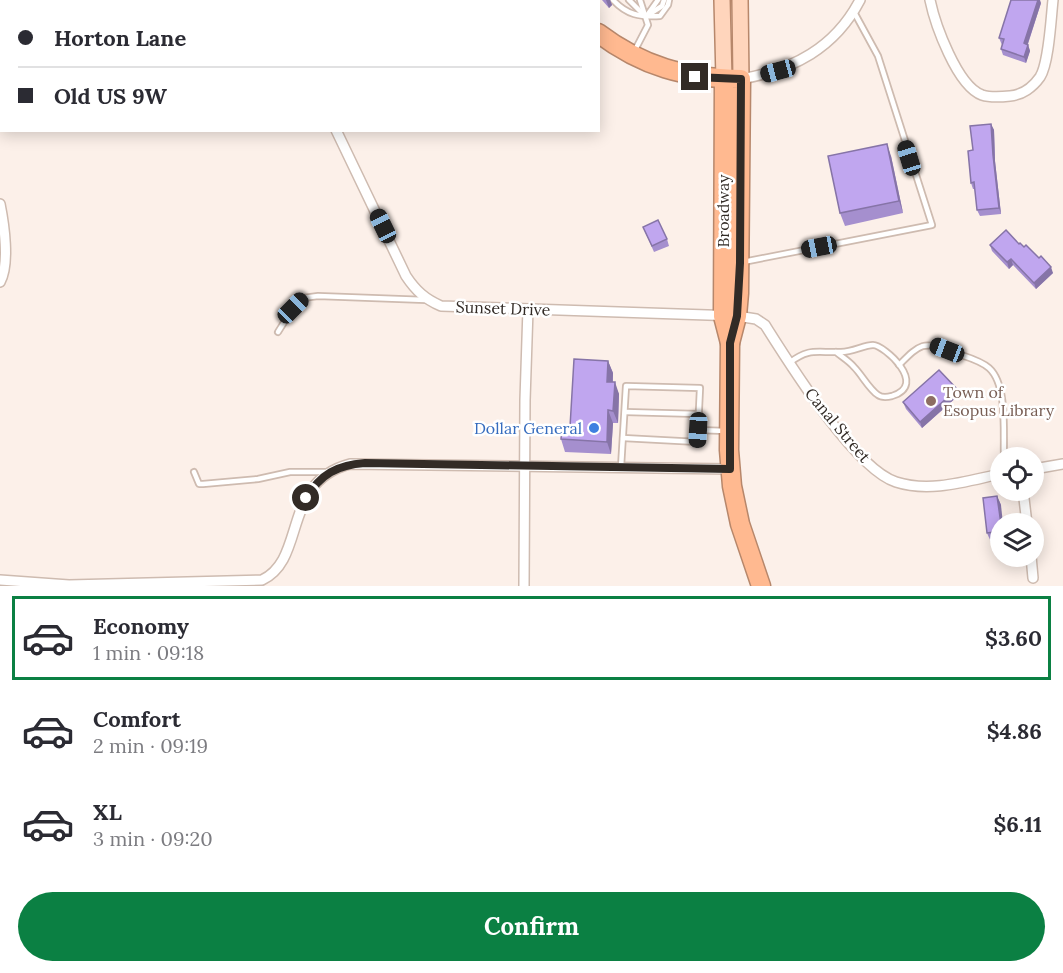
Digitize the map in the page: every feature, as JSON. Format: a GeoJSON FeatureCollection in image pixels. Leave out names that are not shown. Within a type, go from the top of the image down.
{"type":"FeatureCollection","features":[{"type":"Feature","properties":{"kind":"highway"},"geometry":{"type":"LineString","coordinates":[[600,34],[632,55],[681,74],[733,79]]}},
{"type":"Feature","properties":{"kind":"highway","name":"Broadway"},"geometry":{"type":"LineString","coordinates":[[730,316],[740,263],[733,79]]}},
{"type":"Feature","properties":{"kind":"highway","name":"Broadway"},"geometry":{"type":"LineString","coordinates":[[733,79],[730,469],[735,506],[761,586]]}},
{"type":"Feature","properties":{"kind":"main road"},"geometry":{"type":"LineString","coordinates":[[722,0],[733,79]]}},
{"type":"Feature","properties":{"kind":"main road"},"geometry":{"type":"LineString","coordinates":[[733,79],[740,0]]}},
{"type":"Feature","properties":{"kind":"street"},"geometry":{"type":"LineString","coordinates":[[733,79],[770,73],[793,65],[819,48],[839,29],[854,12],[860,0]]}},
{"type":"Feature","properties":{"kind":"street"},"geometry":{"type":"LineString","coordinates":[[930,0],[932,12],[956,68],[970,86],[981,94],[998,98],[1024,93],[1040,77],[1045,66],[1053,0]]}},
{"type":"Feature","properties":{"kind":"street"},"geometry":{"type":"LineString","coordinates":[[337,132],[406,276],[414,289],[428,300]]}},
{"type":"Feature","properties":{"kind":"street"},"geometry":{"type":"LineString","coordinates":[[0,204],[5,255],[5,273],[0,282]]}},
{"type":"Feature","properties":{"kind":"street","name":"Sunset Drive"},"geometry":{"type":"LineString","coordinates":[[428,300],[441,306],[730,316]]}},
{"type":"Feature","properties":{"kind":"street"},"geometry":{"type":"LineString","coordinates":[[524,586],[528,309]]}},
{"type":"Feature","properties":{"kind":"street","name":"Canal Street"},"geometry":{"type":"LineString","coordinates":[[730,316],[756,319],[765,325],[824,413],[857,452],[882,475],[895,482],[917,486],[944,486],[990,476]]}},
{"type":"Feature","properties":{"kind":"street"},"geometry":{"type":"LineString","coordinates":[[0,580],[69,585],[183,584],[251,582],[270,576],[281,563],[306,498],[319,480],[339,466],[365,463],[730,469]]}},
{"type":"Feature","properties":{"kind":"street"},"geometry":{"type":"LineString","coordinates":[[1044,467],[1063,464]]}},
{"type":"Feature","properties":{"kind":"street"},"geometry":{"type":"LineString","coordinates":[[1032,567],[1033,578]]}},
{"type":"Feature","properties":{"kind":"lane"},"geometry":{"type":"LineString","coordinates":[[613,0],[623,11],[646,16],[660,16],[669,0]]}},
{"type":"Feature","properties":{"kind":"lane"},"geometry":{"type":"LineString","coordinates":[[629,0],[646,16]]}},
{"type":"Feature","properties":{"kind":"lane"},"geometry":{"type":"LineString","coordinates":[[632,55],[648,25],[640,0]]}},
{"type":"Feature","properties":{"kind":"lane"},"geometry":{"type":"LineString","coordinates":[[646,16],[658,0]]}},
{"type":"Feature","properties":{"kind":"lane"},"geometry":{"type":"LineString","coordinates":[[646,16],[662,6],[664,0]]}},
{"type":"Feature","properties":{"kind":"lane"},"geometry":{"type":"LineString","coordinates":[[740,263],[932,225],[878,56],[854,12]]}},
{"type":"Feature","properties":{"kind":"lane"},"geometry":{"type":"LineString","coordinates":[[278,332],[293,308],[303,298],[318,296],[428,300]]}},
{"type":"Feature","properties":{"kind":"lane"},"geometry":{"type":"LineString","coordinates":[[899,365],[912,351],[924,344],[934,345],[981,362],[990,368],[1002,397],[1004,447]]}},
{"type":"Feature","properties":{"kind":"lane"},"geometry":{"type":"LineString","coordinates":[[789,363],[809,351],[853,352],[873,345],[881,347],[899,365],[907,376],[906,385],[895,395],[885,397],[879,395],[853,365],[836,352]]}},
{"type":"Feature","properties":{"kind":"lane"},"geometry":{"type":"LineString","coordinates":[[621,467],[626,386],[700,388],[698,442],[623,438]]}},
{"type":"Feature","properties":{"kind":"lane"},"geometry":{"type":"LineString","coordinates":[[625,412],[699,414]]}},
{"type":"Feature","properties":{"kind":"lane"},"geometry":{"type":"LineString","coordinates":[[698,430],[729,431]]}},
{"type":"Feature","properties":{"kind":"lane"},"geometry":{"type":"LineString","coordinates":[[194,472],[199,484],[203,484],[258,479],[290,472],[328,472]]}},
{"type":"Feature","properties":{"kind":"building"},"geometry":{"type":"Polygon","coordinates":[[[1011,0],[1038,0],[1024,43],[1028,45],[1024,57],[1001,49],[1004,39],[999,38],[1011,0]]]}},
{"type":"Feature","properties":{"kind":"building"},"geometry":{"type":"Polygon","coordinates":[[[991,124],[999,208],[977,210],[974,182],[971,183],[968,151],[973,150],[970,126],[991,124]]]}},
{"type":"Feature","properties":{"kind":"building"},"geometry":{"type":"Polygon","coordinates":[[[887,144],[899,201],[840,213],[828,156],[887,144]]]}},
{"type":"Feature","properties":{"kind":"building"},"geometry":{"type":"Polygon","coordinates":[[[658,220],[667,239],[652,246],[643,227],[658,220]]]}},
{"type":"Feature","properties":{"kind":"building"},"geometry":{"type":"Polygon","coordinates":[[[1006,230],[1019,244],[1024,247],[1026,245],[1051,267],[1034,283],[1011,259],[1007,262],[990,245],[1006,230]]]}},
{"type":"Feature","properties":{"kind":"building"},"geometry":{"type":"Polygon","coordinates":[[[574,359],[608,361],[607,382],[615,382],[613,411],[608,410],[607,442],[561,439],[562,426],[570,427],[574,359]]]}},
{"type":"Feature","properties":{"kind":"building","name":"Town of Esopus Library"},"geometry":{"type":"Polygon","coordinates":[[[939,370],[957,389],[920,422],[903,402],[939,370]]]}},
{"type":"Feature","properties":{"kind":"building"},"geometry":{"type":"Polygon","coordinates":[[[990,497],[990,501],[998,501],[999,513],[990,513],[990,533],[987,533],[983,498],[990,497]]]}},
{"type":"Feature","properties":{"kind":"place","name":"Town of Esopus Library"},"geometry":{"type":"Point","coordinates":[931,401]}},
{"type":"Feature","properties":{"kind":"place","name":"Dollar General"},"geometry":{"type":"Point","coordinates":[594,428]}},
{"type":"Feature","properties":{"kind":"route"},"geometry":{"type":"LineString","coordinates":[[306,498],[312,488],[328,472],[339,466],[350,464],[730,469],[730,343],[737,316],[740,263],[741,79],[695,77]]}}]}
